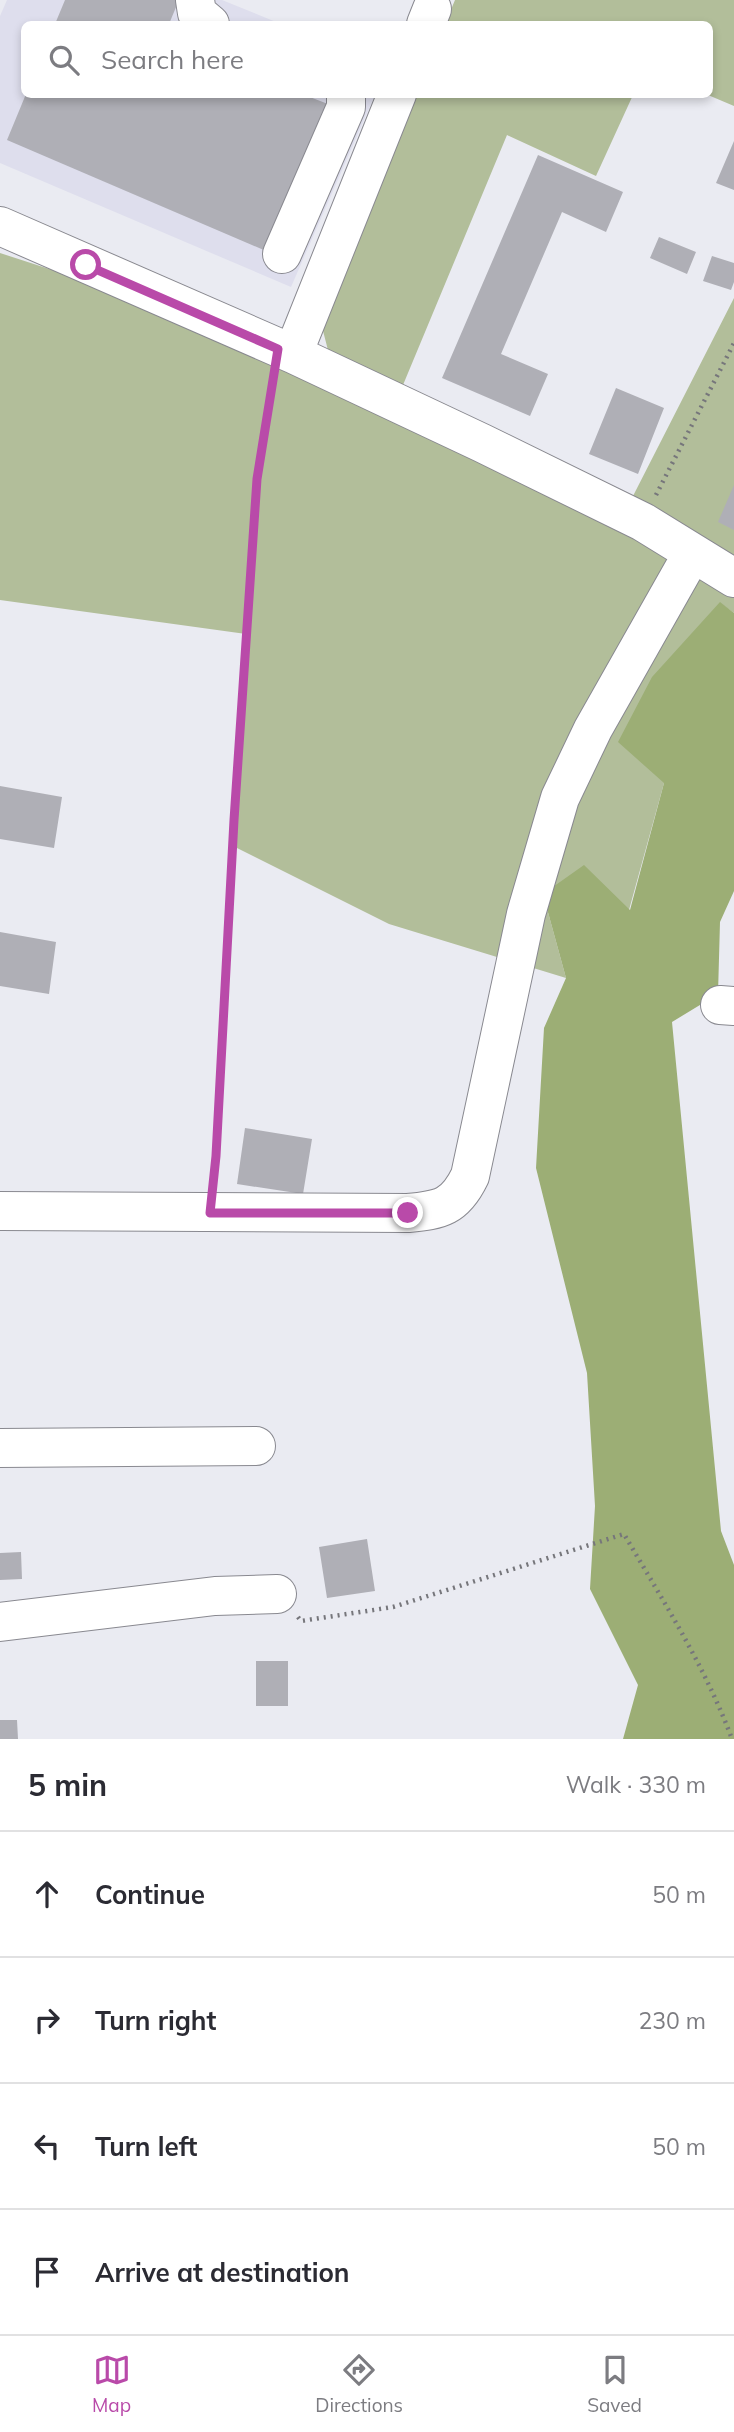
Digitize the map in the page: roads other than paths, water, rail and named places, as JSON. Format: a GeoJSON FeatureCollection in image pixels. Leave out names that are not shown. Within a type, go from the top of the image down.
{"type":"FeatureCollection","features":[{"type":"Feature","properties":{"kind":"street"},"geometry":{"type":"LineString","coordinates":[[195,0],[197,13],[206,21]]}},
{"type":"Feature","properties":{"kind":"street"},"geometry":{"type":"LineString","coordinates":[[282,254],[346,107],[346,98]]}},
{"type":"Feature","properties":{"kind":"street"},"geometry":{"type":"LineString","coordinates":[[285,352],[395,98]]}},
{"type":"Feature","properties":{"kind":"street"},"geometry":{"type":"LineString","coordinates":[[0,226],[285,352],[643,522],[734,578]]}},
{"type":"Feature","properties":{"kind":"street"},"geometry":{"type":"LineString","coordinates":[[0,1211],[408,1213],[435,1210],[452,1203],[463,1192],[470,1176],[526,914],[560,798],[593,729],[692,554]]}},
{"type":"Feature","properties":{"kind":"street"},"geometry":{"type":"LineString","coordinates":[[0,1448],[257,1446]]}},
{"type":"Feature","properties":{"kind":"street"},"geometry":{"type":"LineString","coordinates":[[0,1622],[215,1596],[277,1594]]}}]}
